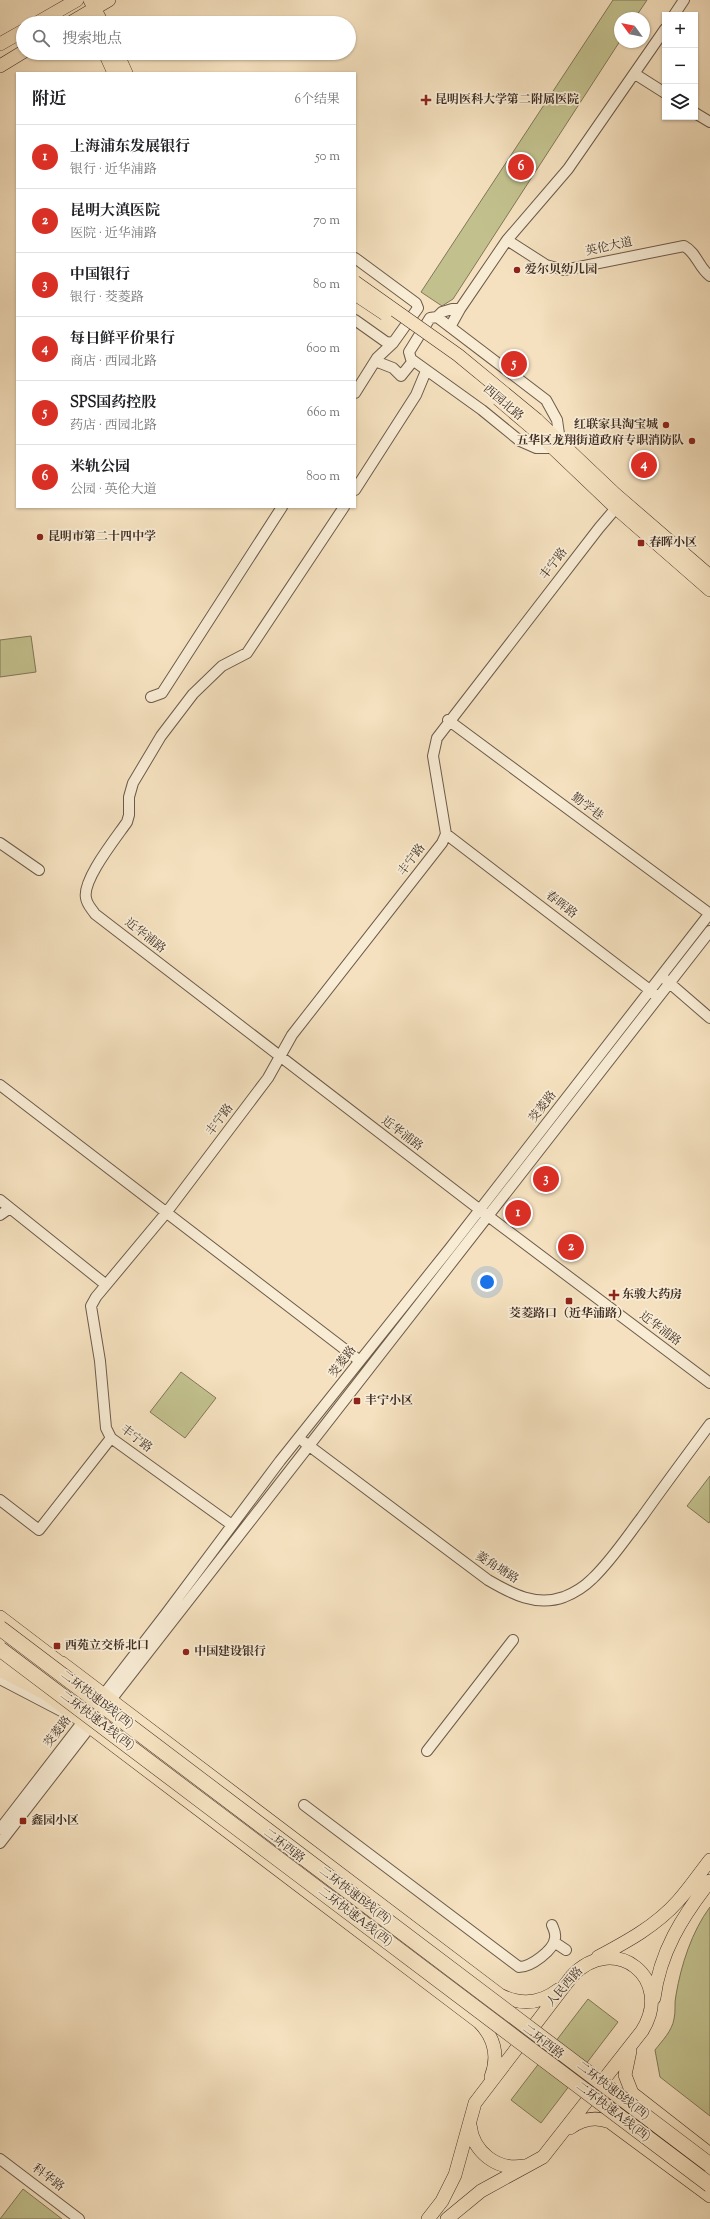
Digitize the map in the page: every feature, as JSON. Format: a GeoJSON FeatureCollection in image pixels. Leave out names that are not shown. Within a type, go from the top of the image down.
{"type":"FeatureCollection","features":[{"type":"Feature","properties":{"kind":"highway","name":"二环快速B线(西)"},"geometry":{"type":"LineString","coordinates":[[0,1628],[710,2165]]}},
{"type":"Feature","properties":{"kind":"highway","name":"二环快速A线(西)"},"geometry":{"type":"LineString","coordinates":[[0,1648],[710,2186]]}},
{"type":"Feature","properties":{"kind":"highway"},"geometry":{"type":"LineString","coordinates":[[0,1669],[41,1690]]}},
{"type":"Feature","properties":{"kind":"main road"},"geometry":{"type":"LineString","coordinates":[[49,16],[78,0],[90,11],[109,0]]}},
{"type":"Feature","properties":{"kind":"main road"},"geometry":{"type":"LineString","coordinates":[[0,44],[16,35]]}},
{"type":"Feature","properties":{"kind":"main road"},"geometry":{"type":"LineString","coordinates":[[0,66],[16,56]]}},
{"type":"Feature","properties":{"kind":"main road"},"geometry":{"type":"LineString","coordinates":[[108,60],[114,72]]}},
{"type":"Feature","properties":{"kind":"main road"},"geometry":{"type":"LineString","coordinates":[[120,60],[126,72]]}},
{"type":"Feature","properties":{"kind":"main road","name":"西园北路"},"geometry":{"type":"LineString","coordinates":[[356,283],[458,356],[534,423],[616,508],[710,590]]}},
{"type":"Feature","properties":{"kind":"main road","name":"西园北路"},"geometry":{"type":"LineString","coordinates":[[356,295],[453,363],[534,423]]}},
{"type":"Feature","properties":{"kind":"main road","name":"西园北路"},"geometry":{"type":"LineString","coordinates":[[556,445],[624,501],[710,576]]}},
{"type":"Feature","properties":{"kind":"main road"},"geometry":{"type":"LineString","coordinates":[[0,1617],[62,1663],[105,1700],[500,1995],[516,2001],[532,2002],[548,1997],[563,1986],[572,1976]]}},
{"type":"Feature","properties":{"kind":"main road"},"geometry":{"type":"LineString","coordinates":[[0,1659],[41,1690],[89,1721],[475,2018],[490,2035],[495,2049],[495,2065],[481,2094]]}},
{"type":"Feature","properties":{"kind":"main road","name":"二环西路"},"geometry":{"type":"LineString","coordinates":[[105,1700],[126,1733],[710,2181]]}},
{"type":"Feature","properties":{"kind":"main road","name":"二环西路"},"geometry":{"type":"LineString","coordinates":[[89,1721],[126,1733],[710,2169]]}},
{"type":"Feature","properties":{"kind":"main road"},"geometry":{"type":"LineString","coordinates":[[588,1962],[637,1935],[662,1916],[678,1901],[710,1860]]}},
{"type":"Feature","properties":{"kind":"main road"},"geometry":{"type":"LineString","coordinates":[[651,2012],[658,1974],[670,1941],[686,1912],[710,1881]]}},
{"type":"Feature","properties":{"kind":"main road"},"geometry":{"type":"LineString","coordinates":[[419,1975],[433,1978],[443,1970],[445,1958],[439,1949]]}},
{"type":"Feature","properties":{"kind":"main road","name":"人民西路"},"geometry":{"type":"LineString","coordinates":[[428,2219],[442,2201],[455,2175],[471,2113],[481,2094],[572,1976],[588,1962],[606,1957],[624,1961],[632,1965],[642,1974],[649,1985],[653,2002],[651,2012],[642,2031],[551,2148],[534,2163],[481,2191],[448,2219]]}},
{"type":"Feature","properties":{"kind":"main road"},"geometry":{"type":"LineString","coordinates":[[642,2031],[627,2060],[625,2075],[627,2084],[636,2097],[710,2154]]}},
{"type":"Feature","properties":{"kind":"main road","name":"人民西路"},"geometry":{"type":"LineString","coordinates":[[471,2113],[471,2132],[476,2144],[484,2155],[499,2164],[508,2167],[521,2167],[534,2163]]}},
{"type":"Feature","properties":{"kind":"main road"},"geometry":{"type":"LineString","coordinates":[[551,2148],[572,2126],[581,2121],[595,2118],[615,2125],[710,2196]]}},
{"type":"Feature","properties":{"kind":"main road"},"geometry":{"type":"LineString","coordinates":[[654,2153],[649,2141],[653,2130],[664,2125],[675,2127]]}},
{"type":"Feature","properties":{"kind":"street"},"geometry":{"type":"LineString","coordinates":[[676,12],[684,0]]}},
{"type":"Feature","properties":{"kind":"street"},"geometry":{"type":"LineString","coordinates":[[450,326],[507,240],[568,169],[662,34]]}},
{"type":"Feature","properties":{"kind":"street"},"geometry":{"type":"LineString","coordinates":[[635,74],[662,91]]}},
{"type":"Feature","properties":{"kind":"street"},"geometry":{"type":"LineString","coordinates":[[698,115],[710,122]]}},
{"type":"Feature","properties":{"kind":"street","name":"英伦大道"},"geometry":{"type":"LineString","coordinates":[[507,240],[546,265],[564,270],[684,246],[690,249],[701,268],[710,276]]}},
{"type":"Feature","properties":{"kind":"street"},"geometry":{"type":"LineString","coordinates":[[356,259],[418,305],[418,308],[393,343],[375,361],[356,391]]}},
{"type":"Feature","properties":{"kind":"street"},"geometry":{"type":"LineString","coordinates":[[437,317],[546,400],[557,420],[556,445],[536,448],[520,441],[482,410],[426,372],[408,356],[430,318],[437,317],[442,312],[460,309]]}},
{"type":"Feature","properties":{"kind":"street"},"geometry":{"type":"LineString","coordinates":[[356,321],[386,342],[393,343]]}},
{"type":"Feature","properties":{"kind":"street"},"geometry":{"type":"LineString","coordinates":[[375,361],[393,368],[401,376],[413,361]]}},
{"type":"Feature","properties":{"kind":"street"},"geometry":{"type":"LineString","coordinates":[[356,488],[416,395],[426,372]]}},
{"type":"Feature","properties":{"kind":"street"},"geometry":{"type":"LineString","coordinates":[[151,697],[162,693],[281,508]]}},
{"type":"Feature","properties":{"kind":"street","name":"近华浦路"},"geometry":{"type":"LineString","coordinates":[[343,508],[299,572],[247,653],[222,666],[193,694],[161,736],[133,783],[129,797],[129,815],[127,822],[92,876],[86,888],[85,897],[95,914],[488,1216],[710,1383]]}},
{"type":"Feature","properties":{"kind":"street","name":"丰宁路"},"geometry":{"type":"LineString","coordinates":[[232,1525],[111,1438],[106,1428],[100,1361],[91,1306],[105,1284],[166,1213],[268,1078],[292,1035],[442,843],[446,834],[433,756],[437,738],[448,720],[616,508]]}},
{"type":"Feature","properties":{"kind":"street","name":"勤学巷"},"geometry":{"type":"LineString","coordinates":[[448,720],[710,914]]}},
{"type":"Feature","properties":{"kind":"street","name":"春晖路"},"geometry":{"type":"LineString","coordinates":[[446,834],[452,837],[660,998]]}},
{"type":"Feature","properties":{"kind":"street"},"geometry":{"type":"LineString","coordinates":[[0,843],[40,870]]}},
{"type":"Feature","properties":{"kind":"street","name":"茭菱路"},"geometry":{"type":"LineString","coordinates":[[105,1700],[232,1525],[710,914]]}},
{"type":"Feature","properties":{"kind":"street","name":"茭菱路"},"geometry":{"type":"LineString","coordinates":[[0,1843],[105,1700],[308,1446],[660,998],[710,932]]}},
{"type":"Feature","properties":{"kind":"street"},"geometry":{"type":"LineString","coordinates":[[661,976],[710,1018]]}},
{"type":"Feature","properties":{"kind":"street"},"geometry":{"type":"LineString","coordinates":[[0,1085],[360,1361]]}},
{"type":"Feature","properties":{"kind":"street"},"geometry":{"type":"LineString","coordinates":[[0,1200],[105,1284]]}},
{"type":"Feature","properties":{"kind":"street"},"geometry":{"type":"LineString","coordinates":[[0,1215],[10,1208]]}},
{"type":"Feature","properties":{"kind":"street","name":"菱角塘路"},"geometry":{"type":"LineString","coordinates":[[299,1439],[488,1580],[508,1592],[529,1600],[542,1601],[564,1597],[584,1586],[593,1578],[628,1535],[710,1424]]}},
{"type":"Feature","properties":{"kind":"street"},"geometry":{"type":"LineString","coordinates":[[0,1500],[39,1530],[111,1438]]}},
{"type":"Feature","properties":{"kind":"street"},"geometry":{"type":"LineString","coordinates":[[428,1751],[513,1640]]}},
{"type":"Feature","properties":{"kind":"street"},"geometry":{"type":"LineString","coordinates":[[0,1679],[41,1702],[89,1721]]}},
{"type":"Feature","properties":{"kind":"street","name":"茭菱路"},"geometry":{"type":"LineString","coordinates":[[0,1829],[89,1721]]}},
{"type":"Feature","properties":{"kind":"street"},"geometry":{"type":"LineString","coordinates":[[304,1805],[519,1967],[526,1967],[534,1964],[554,1942],[555,1932],[552,1925]]}},
{"type":"Feature","properties":{"kind":"street"},"geometry":{"type":"LineString","coordinates":[[554,1942],[566,1950]]}},
{"type":"Feature","properties":{"kind":"street","name":"科华路"},"geometry":{"type":"LineString","coordinates":[[0,2159],[79,2219]]}},
{"type":"Feature","properties":{"kind":"shaded area"},"geometry":{"type":"Polygon","coordinates":[[[613,0],[647,0],[639,12],[614,12],[614,48],[615,48],[453,299],[442,306],[421,292],[613,0]]]}},
{"type":"Feature","properties":{"kind":"shaded area"},"geometry":{"type":"Polygon","coordinates":[[[31,636],[36,672],[0,677],[0,640],[31,636]]]}},
{"type":"Feature","properties":{"kind":"shaded area"},"geometry":{"type":"Polygon","coordinates":[[[181,1372],[216,1398],[185,1438],[150,1412],[181,1372]]]}},
{"type":"Feature","properties":{"kind":"shaded area"},"geometry":{"type":"Polygon","coordinates":[[[710,1476],[710,1521],[709,1523],[687,1506],[710,1476]]]}},
{"type":"Feature","properties":{"kind":"shaded area"},"geometry":{"type":"Polygon","coordinates":[[[710,1907],[710,2116],[660,2077],[655,2050],[666,2036],[673,2023],[675,2016],[675,1998],[684,1960],[693,1937],[710,1907]]]}},
{"type":"Feature","properties":{"kind":"shaded area"},"geometry":{"type":"Polygon","coordinates":[[[588,1999],[618,2022],[541,2123],[511,2100],[588,1999]]]}},
{"type":"Feature","properties":{"kind":"shaded area"},"geometry":{"type":"Polygon","coordinates":[[[23,2189],[62,2219],[0,2219],[23,2189]]]}},
{"type":"Feature","properties":{"kind":"place","name":"昆明医科大学第二附属医院"},"geometry":{"type":"Point","coordinates":[426,100]}},
{"type":"Feature","properties":{"kind":"place","name":"米轨公园"},"geometry":{"type":"Point","coordinates":[521,167]}},
{"type":"Feature","properties":{"kind":"place","name":"爱尔贝幼儿园"},"geometry":{"type":"Point","coordinates":[517,270]}},
{"type":"Feature","properties":{"kind":"place","name":"SPS国药控股"},"geometry":{"type":"Point","coordinates":[514,364]}},
{"type":"Feature","properties":{"kind":"place","name":"红联家具淘宝城"},"geometry":{"type":"Point","coordinates":[666,425]}},
{"type":"Feature","properties":{"kind":"place","name":"五华区龙翔街道政府专职消防队"},"geometry":{"type":"Point","coordinates":[692,441]}},
{"type":"Feature","properties":{"kind":"place","name":"每日鲜平价果行"},"geometry":{"type":"Point","coordinates":[644,465]}},
{"type":"Feature","properties":{"kind":"place","name":"昆明市第二十四中学"},"geometry":{"type":"Point","coordinates":[40,537]}},
{"type":"Feature","properties":{"kind":"place","name":"春晖小区"},"geometry":{"type":"Point","coordinates":[641,543]}},
{"type":"Feature","properties":{"kind":"place","name":"中国银行"},"geometry":{"type":"Point","coordinates":[546,1179]}},
{"type":"Feature","properties":{"kind":"place","name":"上海浦东发展银行"},"geometry":{"type":"Point","coordinates":[518,1213]}},
{"type":"Feature","properties":{"kind":"place","name":"昆明大滇医院"},"geometry":{"type":"Point","coordinates":[571,1247]}},
{"type":"Feature","properties":{"kind":"place","name":"东骏大药房"},"geometry":{"type":"Point","coordinates":[614,1295]}},
{"type":"Feature","properties":{"kind":"place","name":"茭菱路口（近华浦路）"},"geometry":{"type":"Point","coordinates":[569,1301]}},
{"type":"Feature","properties":{"kind":"place","name":"丰宁小区"},"geometry":{"type":"Point","coordinates":[357,1401]}},
{"type":"Feature","properties":{"kind":"place","name":"西苑立交桥北口"},"geometry":{"type":"Point","coordinates":[57,1646]}},
{"type":"Feature","properties":{"kind":"place","name":"中国建设银行"},"geometry":{"type":"Point","coordinates":[186,1652]}},
{"type":"Feature","properties":{"kind":"place","name":"鑫园小区"},"geometry":{"type":"Point","coordinates":[23,1821]}}]}
